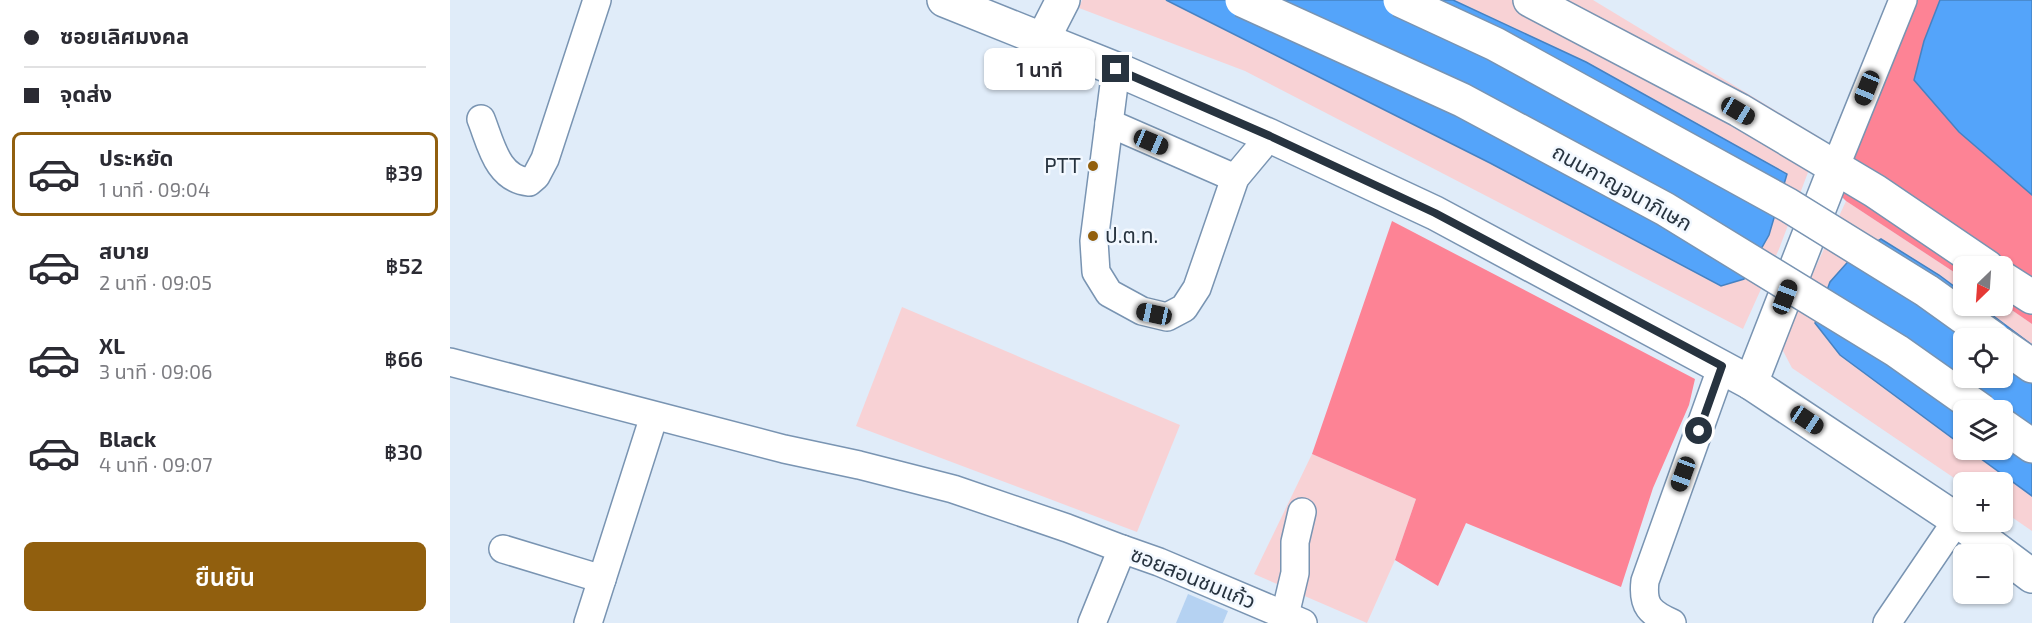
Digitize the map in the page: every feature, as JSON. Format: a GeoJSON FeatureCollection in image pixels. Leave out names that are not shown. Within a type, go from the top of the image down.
{"type":"FeatureCollection","features":[{"type":"Feature","properties":{"kind":"main road"},"geometry":{"type":"LineString","coordinates":[[944,0],[1116,69],[1270,136],[1435,213],[1722,366],[1953,516]]}},
{"type":"Feature","properties":{"kind":"main road"},"geometry":{"type":"LineString","coordinates":[[1043,39],[1064,0]]}},
{"type":"Feature","properties":{"kind":"main road","name":"ถนนกาญจนาภิเษก"},"geometry":{"type":"LineString","coordinates":[[1242,0],[1462,100],[1665,209],[1897,351],[1966,400]]}},
{"type":"Feature","properties":{"kind":"main road"},"geometry":{"type":"LineString","coordinates":[[1400,0],[1495,44],[1788,205],[1927,291],[1979,328]]}},
{"type":"Feature","properties":{"kind":"main road"},"geometry":{"type":"LineString","coordinates":[[1530,0],[1738,111],[1875,191],[1971,256]]}},
{"type":"Feature","properties":{"kind":"main road"},"geometry":{"type":"LineString","coordinates":[[1751,383],[1835,168]]}},
{"type":"Feature","properties":{"kind":"main road"},"geometry":{"type":"LineString","coordinates":[[2013,285],[2032,297]]}},
{"type":"Feature","properties":{"kind":"main road"},"geometry":{"type":"LineString","coordinates":[[2013,353],[2032,366]]}},
{"type":"Feature","properties":{"kind":"main road"},"geometry":{"type":"LineString","coordinates":[[2013,433],[2032,446]]}},
{"type":"Feature","properties":{"kind":"main road"},"geometry":{"type":"LineString","coordinates":[[1974,532],[2032,576]]}},
{"type":"Feature","properties":{"kind":"street"},"geometry":{"type":"LineString","coordinates":[[481,119],[502,169],[508,176],[528,182],[536,176],[545,159],[597,0]]}},
{"type":"Feature","properties":{"kind":"street"},"geometry":{"type":"LineString","coordinates":[[1835,168],[1903,0]]}},
{"type":"Feature","properties":{"kind":"street"},"geometry":{"type":"LineString","coordinates":[[1116,69],[1094,241],[1096,272],[1109,293],[1142,311],[1167,316],[1184,308],[1197,288],[1235,178],[1270,136]]}},
{"type":"Feature","properties":{"kind":"street"},"geometry":{"type":"LineString","coordinates":[[1108,123],[1235,178]]}},
{"type":"Feature","properties":{"kind":"street"},"geometry":{"type":"LineString","coordinates":[[450,362],[654,416],[953,489],[1122,549]]}},
{"type":"Feature","properties":{"kind":"street"},"geometry":{"type":"LineString","coordinates":[[1672,623],[1650,610],[1643,596],[1645,581],[1722,366]]}},
{"type":"Feature","properties":{"kind":"street"},"geometry":{"type":"LineString","coordinates":[[588,623],[654,416]]}},
{"type":"Feature","properties":{"kind":"street"},"geometry":{"type":"LineString","coordinates":[[1294,619],[1295,542],[1302,512]]}},
{"type":"Feature","properties":{"kind":"street"},"geometry":{"type":"LineString","coordinates":[[1887,623],[1953,525]]}},
{"type":"Feature","properties":{"kind":"street"},"geometry":{"type":"LineString","coordinates":[[503,549],[602,579]]}},
{"type":"Feature","properties":{"kind":"street","name":"ซอยสอนชมแก้ว"},"geometry":{"type":"LineString","coordinates":[[1092,623],[1122,549],[1294,619]]}},
{"type":"Feature","properties":{"kind":"shaded area"},"geometry":{"type":"Polygon","coordinates":[[[1082,0],[1593,0],[1821,138],[1779,249],[1743,329],[1245,71],[1079,8],[1082,0]]]}},
{"type":"Feature","properties":{"kind":"shaded area"},"geometry":{"type":"Polygon","coordinates":[[[1915,0],[1940,0],[1924,41],[1959,132],[2032,195],[2032,324],[2013,311],[2013,256],[1953,256],[1953,271],[1846,201],[1838,193],[1915,0]]]}},
{"type":"Feature","properties":{"kind":"shaded area"},"geometry":{"type":"Polygon","coordinates":[[[1846,201],[1953,271],[1953,316],[2013,316],[2013,311],[2032,324],[2032,531],[2013,518],[2013,472],[1953,472],[1953,477],[1792,368],[1780,345],[1846,201]]]}},
{"type":"Feature","properties":{"kind":"shaded area"},"geometry":{"type":"Polygon","coordinates":[[[1392,221],[1695,379],[1689,405],[1653,488],[1621,587],[1466,523],[1438,586],[1395,560],[1416,499],[1312,454],[1392,221]]]}},
{"type":"Feature","properties":{"kind":"shaded area"},"geometry":{"type":"Polygon","coordinates":[[[902,307],[1180,425],[1137,532],[856,426],[902,307]]]}},
{"type":"Feature","properties":{"kind":"shaded area"},"geometry":{"type":"Polygon","coordinates":[[[1312,454],[1416,499],[1395,560],[1367,623],[1254,574],[1312,454]]]}},
{"type":"Feature","properties":{"kind":"water"},"geometry":{"type":"Polygon","coordinates":[[[1166,0],[1453,0],[1586,62],[1787,174],[1769,235],[1744,279],[1721,286],[1490,163],[1166,0]]]}},
{"type":"Feature","properties":{"kind":"water"},"geometry":{"type":"Polygon","coordinates":[[[1940,0],[2032,0],[2032,195],[1959,132],[1914,80],[1924,41],[1940,0]]]}},
{"type":"Feature","properties":{"kind":"water"},"geometry":{"type":"Polygon","coordinates":[[[1881,239],[1953,286],[1953,316],[1993,316],[2009,328],[1953,328],[1953,388],[2013,388],[2013,331],[2032,345],[2032,496],[2013,482],[2013,472],[1999,472],[1983,460],[2013,460],[2013,400],[1953,400],[1953,439],[1840,355],[1815,323],[1830,282],[1853,256],[1881,239]]]}},
{"type":"Feature","properties":{"kind":"building"},"geometry":{"type":"Polygon","coordinates":[[[1188,594],[1228,611],[1223,623],[1176,623],[1188,594]]]}},
{"type":"Feature","properties":{"kind":"place","name":"PTT"},"geometry":{"type":"Point","coordinates":[1093,166]}},
{"type":"Feature","properties":{"kind":"place","name":"ป.ต.ท."},"geometry":{"type":"Point","coordinates":[1093,236]}},
{"type":"Feature","properties":{"kind":"route"},"geometry":{"type":"LineString","coordinates":[[1116,69],[1270,136],[1435,213],[1722,366],[1699,431]]}}]}
